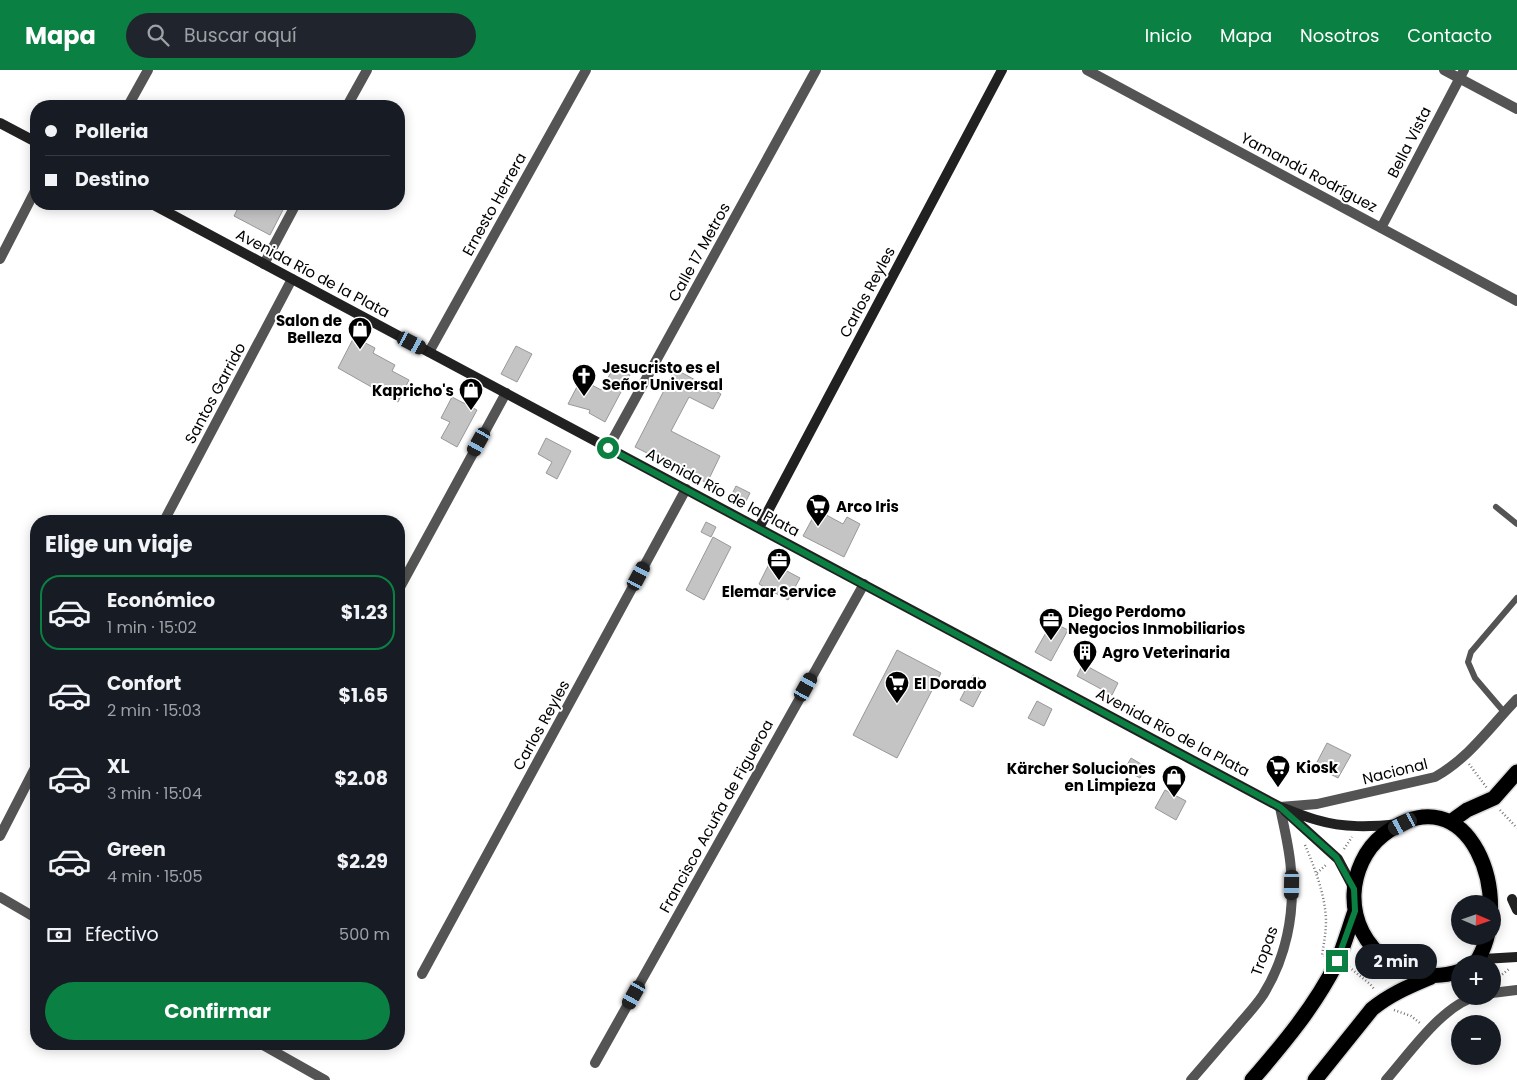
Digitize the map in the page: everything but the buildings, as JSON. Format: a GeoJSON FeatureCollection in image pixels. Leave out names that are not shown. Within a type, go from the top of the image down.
{"type":"FeatureCollection","features":[{"type":"Feature","properties":{"kind":"highway"},"geometry":{"type":"LineString","coordinates":[[1453,820],[1467,810],[1494,798],[1517,772]]}},
{"type":"Feature","properties":{"kind":"highway"},"geometry":{"type":"LineString","coordinates":[[1451,974],[1431,976],[1414,974],[1396,968],[1382,958],[1369,944],[1360,929],[1355,911],[1354,889],[1359,868],[1369,849],[1379,839],[1403,824],[1428,818],[1453,820],[1473,829],[1486,839]]}},
{"type":"Feature","properties":{"kind":"highway"},"geometry":{"type":"LineString","coordinates":[[1252,1080],[1312,1006],[1337,961],[1355,911]]}},
{"type":"Feature","properties":{"kind":"highway"},"geometry":{"type":"LineString","coordinates":[[1484,955],[1494,945]]}},
{"type":"Feature","properties":{"kind":"highway"},"geometry":{"type":"LineString","coordinates":[[1315,1080],[1372,1009],[1383,1000],[1431,976]]}},
{"type":"Feature","properties":{"kind":"street"},"geometry":{"type":"LineString","coordinates":[[131,100],[148,70]]}},
{"type":"Feature","properties":{"kind":"street"},"geometry":{"type":"LineString","coordinates":[[350,100],[366,70]]}},
{"type":"Feature","properties":{"kind":"street","name":"Ernesto Herrera"},"geometry":{"type":"LineString","coordinates":[[429,352],[586,70]]}},
{"type":"Feature","properties":{"kind":"street","name":"Calle 17 Metros"},"geometry":{"type":"LineString","coordinates":[[608,448],[816,70]]}},
{"type":"Feature","properties":{"kind":"street","name":"Carlos Reyles"},"geometry":{"type":"LineString","coordinates":[[759,528],[1002,70]]}},
{"type":"Feature","properties":{"kind":"street","name":"Yamandú Rodríguez"},"geometry":{"type":"LineString","coordinates":[[1087,70],[1517,301]]}},
{"type":"Feature","properties":{"kind":"street"},"geometry":{"type":"LineString","coordinates":[[1444,70],[1461,74],[1517,109]]}},
{"type":"Feature","properties":{"kind":"street","name":"Bella Vista"},"geometry":{"type":"LineString","coordinates":[[1381,228],[1461,74]]}},
{"type":"Feature","properties":{"kind":"street"},"geometry":{"type":"LineString","coordinates":[[0,123],[30,139]]}},
{"type":"Feature","properties":{"kind":"street"},"geometry":{"type":"LineString","coordinates":[[0,259],[30,201]]}},
{"type":"Feature","properties":{"kind":"street","name":"Avenida Río de la Plata"},"geometry":{"type":"LineString","coordinates":[[163,210],[1280,807],[1315,820],[1339,825],[1403,824]]}},
{"type":"Feature","properties":{"kind":"street"},"geometry":{"type":"LineString","coordinates":[[264,264],[293,210]]}},
{"type":"Feature","properties":{"kind":"street","name":"Santos Garrido"},"geometry":{"type":"LineString","coordinates":[[167,515],[292,279]]}},
{"type":"Feature","properties":{"kind":"street"},"geometry":{"type":"LineString","coordinates":[[405,578],[506,393]]}},
{"type":"Feature","properties":{"kind":"street","name":"Carlos Reyles"},"geometry":{"type":"LineString","coordinates":[[422,974],[686,490]]}},
{"type":"Feature","properties":{"kind":"street","name":"Francisco Acuña de Figueroa"},"geometry":{"type":"LineString","coordinates":[[595,1063],[864,584]]}},
{"type":"Feature","properties":{"kind":"street","name":"Nacional"},"geometry":{"type":"LineString","coordinates":[[1280,807],[1317,804],[1435,777],[1451,768],[1464,757],[1517,699]]}},
{"type":"Feature","properties":{"kind":"street"},"geometry":{"type":"LineString","coordinates":[[0,836],[30,778]]}},
{"type":"Feature","properties":{"kind":"street","name":"Avenida Río de la Plata"},"geometry":{"type":"LineString","coordinates":[[1280,807],[1336,857],[1354,889]]}},
{"type":"Feature","properties":{"kind":"street","name":"Tropas"},"geometry":{"type":"LineString","coordinates":[[1191,1080],[1262,996],[1276,972],[1283,951],[1290,921],[1292,885],[1280,807]]}},
{"type":"Feature","properties":{"kind":"street"},"geometry":{"type":"LineString","coordinates":[[0,897],[30,914]]}},
{"type":"Feature","properties":{"kind":"street"},"geometry":{"type":"LineString","coordinates":[[1501,959],[1517,957]]}},
{"type":"Feature","properties":{"kind":"street"},"geometry":{"type":"LineString","coordinates":[[1501,992],[1517,990]]}},
{"type":"Feature","properties":{"kind":"street"},"geometry":{"type":"LineString","coordinates":[[1386,1080],[1427,1033],[1457,1005]]}},
{"type":"Feature","properties":{"kind":"street"},"geometry":{"type":"LineString","coordinates":[[272,1050],[325,1080]]}},
{"type":"Feature","properties":{"kind":"lane"},"geometry":{"type":"LineString","coordinates":[[1496,507],[1517,524]]}},
{"type":"Feature","properties":{"kind":"lane"},"geometry":{"type":"LineString","coordinates":[[1504,712],[1475,678],[1468,662],[1471,652],[1517,598]]}},
{"type":"Feature","properties":{"kind":"path"},"geometry":{"type":"LineString","coordinates":[[1464,757],[1494,798],[1500,810],[1517,828]]}},
{"type":"Feature","properties":{"kind":"path"},"geometry":{"type":"LineString","coordinates":[[1336,857],[1350,843],[1357,826]]}},
{"type":"Feature","properties":{"kind":"path"},"geometry":{"type":"LineString","coordinates":[[1303,840],[1316,873],[1324,905],[1326,921],[1322,955]]}},
{"type":"Feature","properties":{"kind":"path"},"geometry":{"type":"LineString","coordinates":[[1337,961],[1353,970],[1370,984],[1394,1010],[1411,1016],[1423,1026],[1427,1033]]}},
{"type":"Feature","properties":{"kind":"path"},"geometry":{"type":"LineString","coordinates":[[1501,975],[1512,968]]}},
{"type":"Feature","properties":{"kind":"place","name":"Salon de Belleza"},"geometry":{"type":"Point","coordinates":[360,350]}},
{"type":"Feature","properties":{"kind":"place","name":"Jesucristo es el Señor Universal"},"geometry":{"type":"Point","coordinates":[584,397]}},
{"type":"Feature","properties":{"kind":"place","name":"Kapricho's"},"geometry":{"type":"Point","coordinates":[471,411]}},
{"type":"Feature","properties":{"kind":"place","name":"Arco Iris"},"geometry":{"type":"Point","coordinates":[818,527]}},
{"type":"Feature","properties":{"kind":"place","name":"Elemar Service"},"geometry":{"type":"Point","coordinates":[779,581]}},
{"type":"Feature","properties":{"kind":"place","name":"Diego Perdomo Negocios Inmobiliarios"},"geometry":{"type":"Point","coordinates":[1051,641]}},
{"type":"Feature","properties":{"kind":"place","name":"Agro Veterinaria"},"geometry":{"type":"Point","coordinates":[1085,673]}},
{"type":"Feature","properties":{"kind":"place","name":"El Dorado"},"geometry":{"type":"Point","coordinates":[897,704]}},
{"type":"Feature","properties":{"kind":"place","name":"Kiosk"},"geometry":{"type":"Point","coordinates":[1278,788]}},
{"type":"Feature","properties":{"kind":"place","name":"Kärcher Soluciones en Limpieza"},"geometry":{"type":"Point","coordinates":[1174,798]}},
{"type":"Feature","properties":{"kind":"route"},"geometry":{"type":"LineString","coordinates":[[608,448],[1280,807],[1338,859],[1354,889],[1355,911],[1337,961]]}}]}
